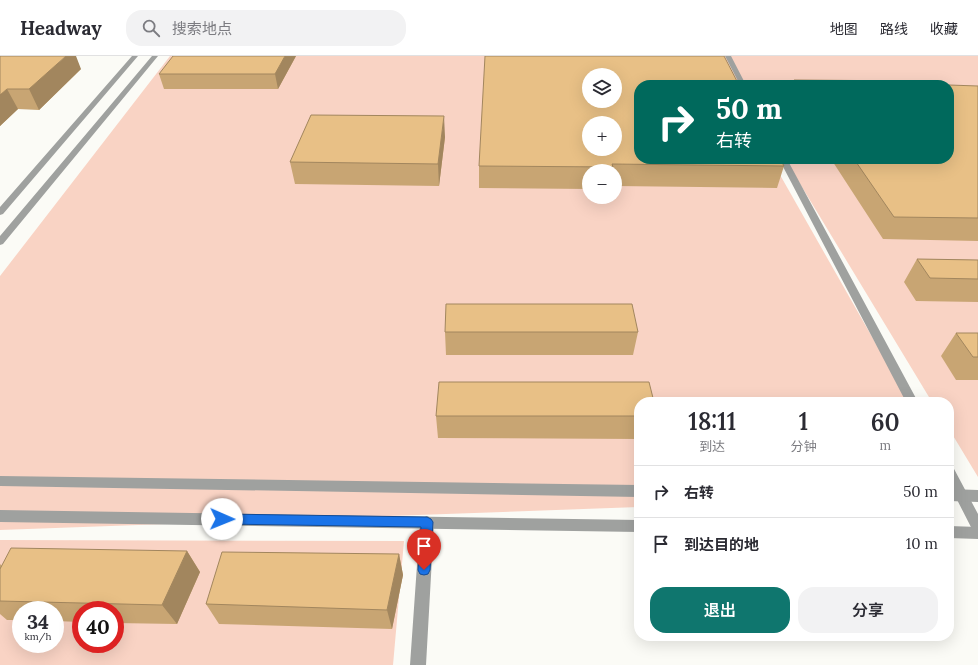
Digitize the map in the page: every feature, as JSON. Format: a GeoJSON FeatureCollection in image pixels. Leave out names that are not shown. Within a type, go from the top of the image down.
{"type":"FeatureCollection","features":[{"type":"Feature","properties":{"kind":"street"},"geometry":{"type":"LineString","coordinates":[[0,212],[134,56]]}},
{"type":"Feature","properties":{"kind":"street"},"geometry":{"type":"LineString","coordinates":[[0,242],[155,56]]}},
{"type":"Feature","properties":{"kind":"street"},"geometry":{"type":"LineString","coordinates":[[728,56],[740,80]]}},
{"type":"Feature","properties":{"kind":"street"},"geometry":{"type":"LineString","coordinates":[[786,164],[909,397]]}},
{"type":"Feature","properties":{"kind":"street"},"geometry":{"type":"LineString","coordinates":[[0,481],[634,491]]}},
{"type":"Feature","properties":{"kind":"street"},"geometry":{"type":"LineString","coordinates":[[956,496],[978,496]]}},
{"type":"Feature","properties":{"kind":"street"},"geometry":{"type":"LineString","coordinates":[[956,496],[978,527]]}},
{"type":"Feature","properties":{"kind":"street"},"geometry":{"type":"LineString","coordinates":[[0,516],[634,526]]}},
{"type":"Feature","properties":{"kind":"street"},"geometry":{"type":"LineString","coordinates":[[418,665],[427,522]]}},
{"type":"Feature","properties":{"kind":"street"},"geometry":{"type":"LineString","coordinates":[[954,532],[978,533]]}},
{"type":"Feature","properties":{"kind":"shaded area"},"geometry":{"type":"Polygon","coordinates":[[[170,56],[713,56],[652,80],[634,80],[634,164],[774,164],[906,397],[634,397],[634,507],[0,530],[0,276],[170,56]]]}},
{"type":"Feature","properties":{"kind":"shaded area"},"geometry":{"type":"Polygon","coordinates":[[[722,56],[978,56],[978,477],[954,437],[954,397],[929,397],[788,164],[954,164],[954,80],[737,80],[722,56]]]}},
{"type":"Feature","properties":{"kind":"shaded area"},"geometry":{"type":"Polygon","coordinates":[[[0,540],[404,541],[393,665],[0,665],[0,540]]]}},
{"type":"Feature","properties":{"kind":"building"},"geometry":{"type":"Polygon","coordinates":[[[0,56],[66,56],[29,89],[7,89],[0,95],[0,56]]]}},
{"type":"Feature","properties":{"kind":"building"},"geometry":{"type":"Polygon","coordinates":[[[173,56],[285,56],[275,74],[159,74],[173,56]]]}},
{"type":"Feature","properties":{"kind":"building"},"geometry":{"type":"Polygon","coordinates":[[[485,56],[724,56],[736,80],[634,80],[634,164],[783,164],[784,166],[582,164],[582,167],[479,166],[485,56]]]}},
{"type":"Feature","properties":{"kind":"building"},"geometry":{"type":"Polygon","coordinates":[[[954,85],[978,86],[978,218],[894,217],[857,164],[954,164],[954,85]]]}},
{"type":"Feature","properties":{"kind":"building"},"geometry":{"type":"Polygon","coordinates":[[[311,115],[444,116],[438,164],[290,162],[311,115]]]}},
{"type":"Feature","properties":{"kind":"building"},"geometry":{"type":"Polygon","coordinates":[[[917,259],[978,260],[978,279],[930,278],[917,259]]]}},
{"type":"Feature","properties":{"kind":"building"},"geometry":{"type":"Polygon","coordinates":[[[446,304],[632,304],[638,332],[445,332],[446,304]]]}},
{"type":"Feature","properties":{"kind":"building"},"geometry":{"type":"Polygon","coordinates":[[[956,333],[978,333],[978,357],[973,357],[956,333]]]}},
{"type":"Feature","properties":{"kind":"building"},"geometry":{"type":"Polygon","coordinates":[[[439,382],[649,382],[653,397],[634,397],[634,416],[436,416],[439,382]]]}},
{"type":"Feature","properties":{"kind":"building"},"geometry":{"type":"Polygon","coordinates":[[[11,548],[187,551],[162,605],[124,604],[124,601],[72,601],[72,603],[64,603],[64,601],[0,601],[0,569],[11,548]]]}},
{"type":"Feature","properties":{"kind":"building"},"geometry":{"type":"Polygon","coordinates":[[[222,552],[399,554],[387,610],[206,604],[222,552]]]}},
{"type":"Feature","properties":{"kind":"route"},"geometry":{"type":"LineString","coordinates":[[222,519],[427,522],[424,570]]}}]}
